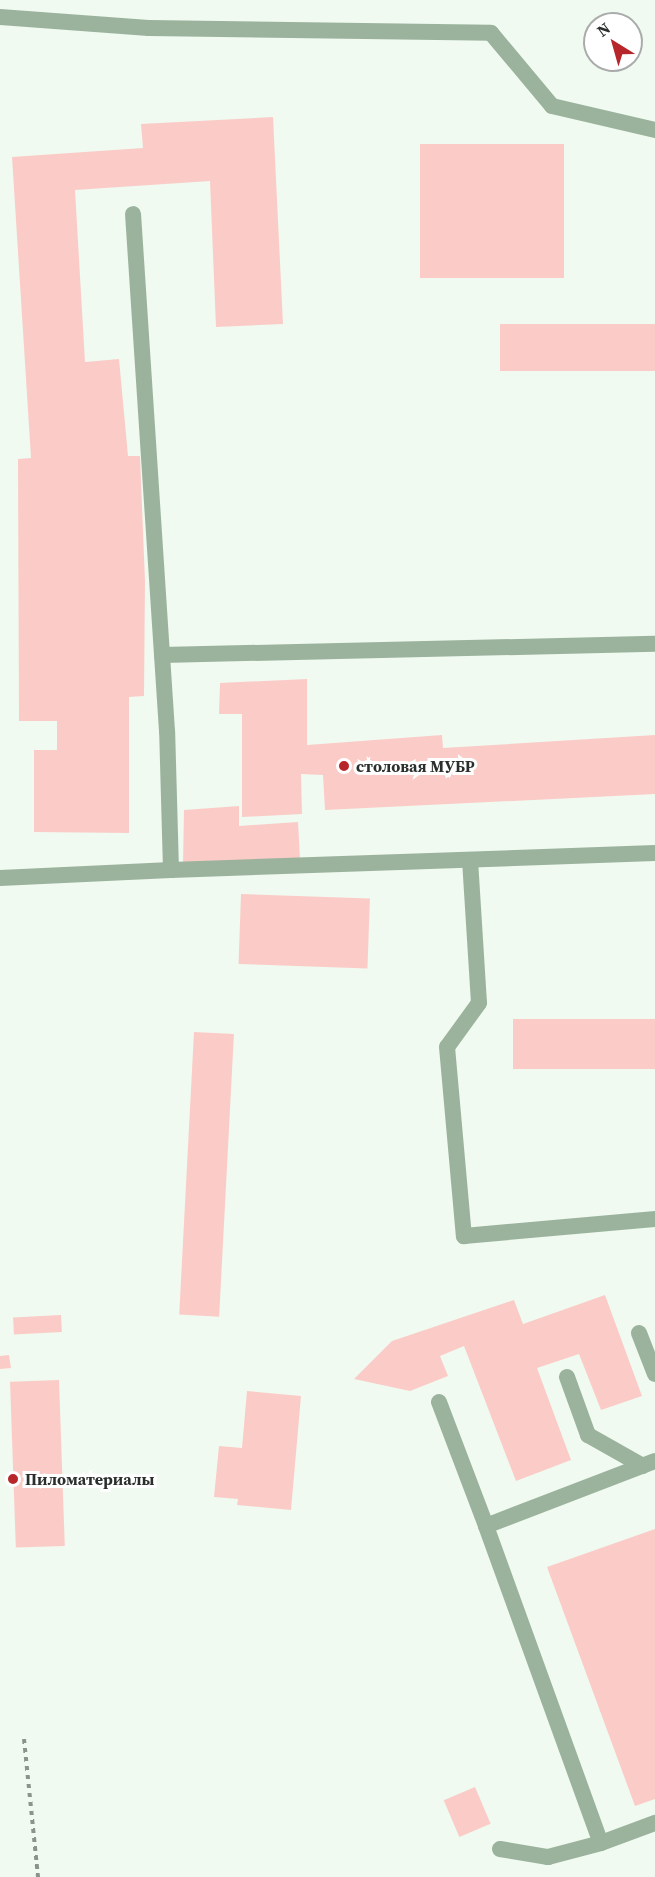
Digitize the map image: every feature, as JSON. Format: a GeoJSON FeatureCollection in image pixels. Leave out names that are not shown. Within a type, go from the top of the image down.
{"type":"FeatureCollection","features":[{"type":"Feature","properties":{"kind":"lane"},"geometry":{"type":"LineString","coordinates":[[0,17],[149,28],[491,33],[552,106],[655,130]]}},
{"type":"Feature","properties":{"kind":"lane"},"geometry":{"type":"LineString","coordinates":[[133,214],[162,655],[171,870]]}},
{"type":"Feature","properties":{"kind":"lane"},"geometry":{"type":"LineString","coordinates":[[162,655],[655,644]]}},
{"type":"Feature","properties":{"kind":"lane"},"geometry":{"type":"LineString","coordinates":[[0,878],[655,853]]}},
{"type":"Feature","properties":{"kind":"lane"},"geometry":{"type":"LineString","coordinates":[[470,860],[479,1003],[447,1047],[464,1236],[655,1219]]}},
{"type":"Feature","properties":{"kind":"lane"},"geometry":{"type":"LineString","coordinates":[[639,1333],[655,1374]]}},
{"type":"Feature","properties":{"kind":"lane"},"geometry":{"type":"LineString","coordinates":[[567,1377],[588,1434],[649,1464]]}},
{"type":"Feature","properties":{"kind":"lane"},"geometry":{"type":"LineString","coordinates":[[439,1402],[601,1843]]}},
{"type":"Feature","properties":{"kind":"lane"},"geometry":{"type":"LineString","coordinates":[[486,1526],[649,1464]]}},
{"type":"Feature","properties":{"kind":"lane"},"geometry":{"type":"LineString","coordinates":[[500,1849],[548,1857],[601,1843],[655,1823]]}},
{"type":"Feature","properties":{"kind":"path"},"geometry":{"type":"LineString","coordinates":[[24,1738],[38,1877]]}},
{"type":"Feature","properties":{"kind":"building"},"geometry":{"type":"Polygon","coordinates":[[[273,117],[283,324],[216,327],[210,181],[75,190],[85,362],[119,359],[128,456],[140,456],[145,581],[144,696],[129,697],[129,833],[34,832],[34,750],[57,750],[57,721],[19,721],[18,459],[31,458],[12,157],[143,148],[141,124],[273,117]]]}},
{"type":"Feature","properties":{"kind":"building"},"geometry":{"type":"Polygon","coordinates":[[[420,144],[564,144],[564,278],[420,278],[420,144]]]}},
{"type":"Feature","properties":{"kind":"building"},"geometry":{"type":"Polygon","coordinates":[[[500,324],[655,324],[655,371],[500,371],[500,324]]]}},
{"type":"Feature","properties":{"kind":"building"},"geometry":{"type":"Polygon","coordinates":[[[307,679],[307,745],[442,735],[443,748],[655,735],[655,794],[325,810],[323,775],[301,774],[302,814],[242,817],[242,714],[219,714],[220,683],[307,679]]]}},
{"type":"Feature","properties":{"kind":"building"},"geometry":{"type":"Polygon","coordinates":[[[239,806],[239,826],[298,822],[300,859],[183,865],[184,810],[239,806]]]}},
{"type":"Feature","properties":{"kind":"building"},"geometry":{"type":"Polygon","coordinates":[[[241,894],[370,899],[367,968],[239,964],[241,894]]]}},
{"type":"Feature","properties":{"kind":"building"},"geometry":{"type":"Polygon","coordinates":[[[513,1019],[655,1019],[655,1069],[513,1069],[513,1019]]]}},
{"type":"Feature","properties":{"kind":"building"},"geometry":{"type":"Polygon","coordinates":[[[194,1032],[234,1034],[219,1317],[179,1315],[194,1032]]]}},
{"type":"Feature","properties":{"kind":"building"},"geometry":{"type":"Polygon","coordinates":[[[605,1295],[642,1396],[601,1410],[579,1354],[537,1368],[571,1460],[516,1481],[464,1346],[440,1356],[448,1376],[410,1391],[354,1379],[392,1341],[514,1300],[523,1324],[605,1295]]]}},
{"type":"Feature","properties":{"kind":"building"},"geometry":{"type":"Polygon","coordinates":[[[61,1315],[62,1332],[14,1334],[13,1318],[61,1315]]]}},
{"type":"Feature","properties":{"kind":"building"},"geometry":{"type":"Polygon","coordinates":[[[9,1355],[11,1368],[0,1369],[0,1356],[9,1355]]]}},
{"type":"Feature","properties":{"kind":"building"},"geometry":{"type":"Polygon","coordinates":[[[59,1380],[65,1546],[16,1548],[10,1382],[59,1380]]]}},
{"type":"Feature","properties":{"kind":"building"},"geometry":{"type":"Polygon","coordinates":[[[247,1391],[301,1396],[291,1510],[237,1505],[238,1499],[214,1497],[219,1446],[242,1448],[247,1391]]]}},
{"type":"Feature","properties":{"kind":"building"},"geometry":{"type":"Polygon","coordinates":[[[655,1529],[655,1799],[635,1806],[547,1567],[655,1529]]]}},
{"type":"Feature","properties":{"kind":"building"},"geometry":{"type":"Polygon","coordinates":[[[475,1787],[491,1824],[459,1837],[444,1800],[475,1787]]]}},
{"type":"Feature","properties":{"kind":"place","name":"столовая МУБР"},"geometry":{"type":"Point","coordinates":[344,766]}},
{"type":"Feature","properties":{"kind":"place","name":"Пиломатериалы"},"geometry":{"type":"Point","coordinates":[13,1479]}}]}
